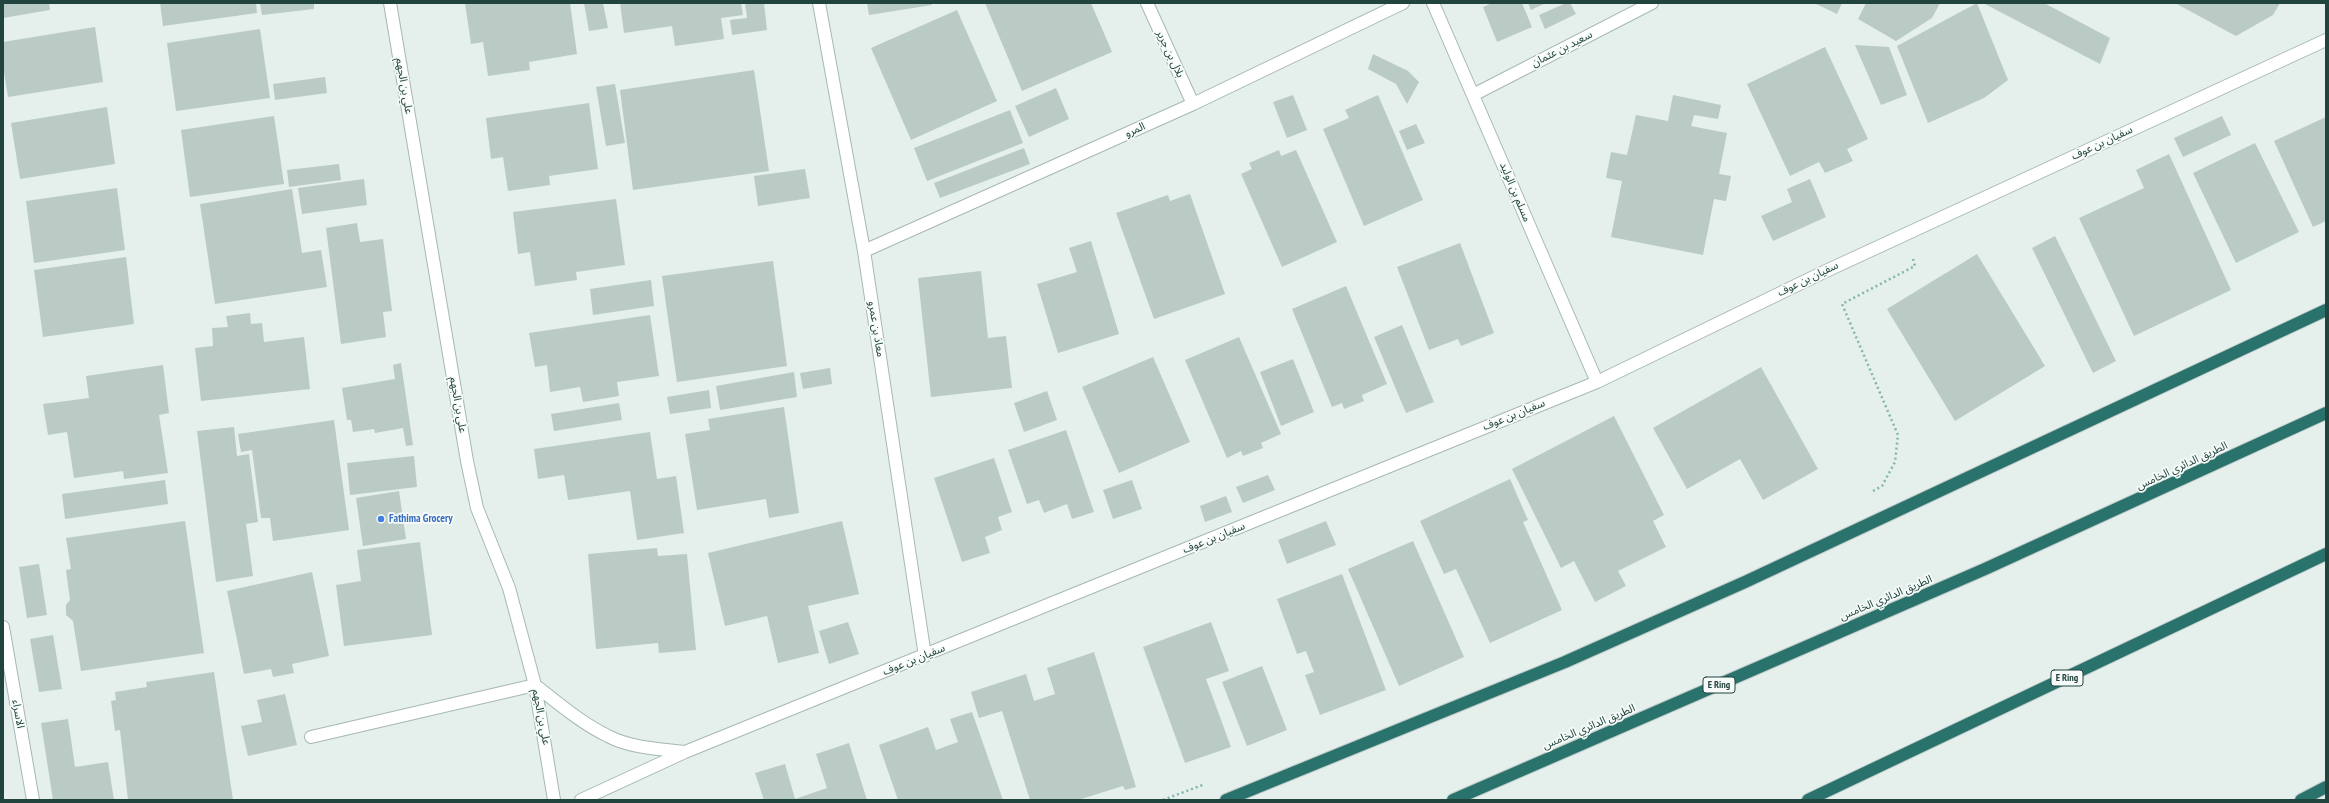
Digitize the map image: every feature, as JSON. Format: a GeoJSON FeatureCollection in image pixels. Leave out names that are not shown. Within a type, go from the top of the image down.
{"type":"FeatureCollection","features":[{"type":"Feature","properties":{"kind":"highway"},"geometry":{"type":"LineString","coordinates":[[1226,800],[1586,653],[1745,582],[2326,310]]}},
{"type":"Feature","properties":{"kind":"highway","name":"الطريق الدائري الخامس"},"geometry":{"type":"LineString","coordinates":[[1453,800],[1985,569],[2326,413]]}},
{"type":"Feature","properties":{"kind":"highway","name":"E Ring"},"geometry":{"type":"LineString","coordinates":[[1808,800],[2326,554]]}},
{"type":"Feature","properties":{"kind":"highway"},"geometry":{"type":"LineString","coordinates":[[2301,800],[2326,787]]}},
{"type":"Feature","properties":{"kind":"street","name":"علي بن الجهم"},"geometry":{"type":"LineString","coordinates":[[390,3],[467,461],[477,508],[509,588],[535,685],[554,800]]}},
{"type":"Feature","properties":{"kind":"street","name":"معاذ بن عمرو"},"geometry":{"type":"LineString","coordinates":[[819,3],[864,252],[925,656]]}},
{"type":"Feature","properties":{"kind":"street","name":"بلال بن جرير"},"geometry":{"type":"LineString","coordinates":[[1147,3],[1193,104]]}},
{"type":"Feature","properties":{"kind":"street","name":"المرو"},"geometry":{"type":"LineString","coordinates":[[864,252],[1193,104],[1403,3]]}},
{"type":"Feature","properties":{"kind":"street","name":"مسلم بن الوليد"},"geometry":{"type":"LineString","coordinates":[[1433,3],[1597,382]]}},
{"type":"Feature","properties":{"kind":"street","name":"سعيد بن عثمان"},"geometry":{"type":"LineString","coordinates":[[1473,95],[1652,3]]}},
{"type":"Feature","properties":{"kind":"street","name":"سفيان بن عوف"},"geometry":{"type":"LineString","coordinates":[[581,800],[686,752],[1597,382],[1905,234],[2326,40]]}},
{"type":"Feature","properties":{"kind":"street","name":"الاسراء"},"geometry":{"type":"LineString","coordinates":[[3,627],[33,800]]}},
{"type":"Feature","properties":{"kind":"street"},"geometry":{"type":"LineString","coordinates":[[311,737],[535,685]]}},
{"type":"Feature","properties":{"kind":"street","name":"سفيان بن عوف"},"geometry":{"type":"LineString","coordinates":[[535,685],[608,737],[642,746],[686,752]]}},
{"type":"Feature","properties":{"kind":"path"},"geometry":{"type":"LineString","coordinates":[[1868,494],[1882,486],[1895,462],[1898,435],[1842,304],[1915,266],[1905,234]]}},
{"type":"Feature","properties":{"kind":"path"},"geometry":{"type":"LineString","coordinates":[[1163,800],[1207,783]]}},
{"type":"Feature","properties":{"kind":"building"},"geometry":{"type":"Polygon","coordinates":[[[3,3],[49,3],[50,10],[3,18],[3,3]]]}},
{"type":"Feature","properties":{"kind":"building"},"geometry":{"type":"Polygon","coordinates":[[[160,3],[256,3],[257,13],[163,26],[160,3]]]}},
{"type":"Feature","properties":{"kind":"building"},"geometry":{"type":"Polygon","coordinates":[[[260,3],[314,3],[314,9],[262,15],[260,3]]]}},
{"type":"Feature","properties":{"kind":"building"},"geometry":{"type":"Polygon","coordinates":[[[465,3],[570,3],[577,54],[529,62],[530,70],[488,76],[483,42],[471,44],[465,3]]]}},
{"type":"Feature","properties":{"kind":"building"},"geometry":{"type":"Polygon","coordinates":[[[584,3],[603,3],[608,28],[589,31],[584,3]]]}},
{"type":"Feature","properties":{"kind":"building"},"geometry":{"type":"Polygon","coordinates":[[[620,3],[741,3],[743,15],[721,18],[724,39],[675,46],[672,26],[624,33],[620,3]]]}},
{"type":"Feature","properties":{"kind":"building"},"geometry":{"type":"Polygon","coordinates":[[[745,3],[764,3],[767,30],[732,35],[730,20],[747,18],[745,3]]]}},
{"type":"Feature","properties":{"kind":"building"},"geometry":{"type":"Polygon","coordinates":[[[867,3],[931,3],[932,5],[869,15],[867,3]]]}},
{"type":"Feature","properties":{"kind":"building"},"geometry":{"type":"Polygon","coordinates":[[[985,3],[1091,3],[1112,52],[1022,91],[985,3]]]}},
{"type":"Feature","properties":{"kind":"building"},"geometry":{"type":"Polygon","coordinates":[[[1492,3],[1522,3],[1532,27],[1497,42],[1483,7],[1492,3]]]}},
{"type":"Feature","properties":{"kind":"building"},"geometry":{"type":"Polygon","coordinates":[[[1528,3],[1546,3],[1531,10],[1528,3]]]}},
{"type":"Feature","properties":{"kind":"building"},"geometry":{"type":"Polygon","coordinates":[[[1566,3],[1570,3],[1576,14],[1545,29],[1539,15],[1566,3]]]}},
{"type":"Feature","properties":{"kind":"building"},"geometry":{"type":"Polygon","coordinates":[[[1814,3],[1842,3],[1837,14],[1814,3]]]}},
{"type":"Feature","properties":{"kind":"building"},"geometry":{"type":"Polygon","coordinates":[[[1866,3],[1940,3],[1932,18],[1896,41],[1858,19],[1866,3]]]}},
{"type":"Feature","properties":{"kind":"building"},"geometry":{"type":"Polygon","coordinates":[[[1977,3],[2008,80],[1984,98],[1928,123],[1897,46],[1977,3]]]}},
{"type":"Feature","properties":{"kind":"building"},"geometry":{"type":"Polygon","coordinates":[[[1983,3],[2044,3],[2110,38],[2100,64],[1983,3]]]}},
{"type":"Feature","properties":{"kind":"building"},"geometry":{"type":"Polygon","coordinates":[[[2175,3],[2280,3],[2273,15],[2236,36],[2175,3]]]}},
{"type":"Feature","properties":{"kind":"building"},"geometry":{"type":"Polygon","coordinates":[[[957,10],[997,101],[911,140],[871,48],[957,10]]]}},
{"type":"Feature","properties":{"kind":"building"},"geometry":{"type":"Polygon","coordinates":[[[95,27],[103,82],[8,97],[3,66],[3,42],[95,27]]]}},
{"type":"Feature","properties":{"kind":"building"},"geometry":{"type":"Polygon","coordinates":[[[260,29],[270,98],[176,111],[167,43],[260,29]]]}},
{"type":"Feature","properties":{"kind":"building"},"geometry":{"type":"Polygon","coordinates":[[[1855,45],[1889,47],[1907,95],[1881,105],[1855,45]]]}},
{"type":"Feature","properties":{"kind":"building"},"geometry":{"type":"Polygon","coordinates":[[[1825,47],[1868,139],[1847,149],[1853,161],[1825,173],[1819,162],[1790,176],[1747,84],[1825,47]]]}},
{"type":"Feature","properties":{"kind":"building"},"geometry":{"type":"Polygon","coordinates":[[[1373,54],[1408,71],[1419,82],[1407,104],[1396,84],[1368,69],[1373,54]]]}},
{"type":"Feature","properties":{"kind":"building"},"geometry":{"type":"Polygon","coordinates":[[[754,70],[769,171],[633,190],[620,90],[754,70]]]}},
{"type":"Feature","properties":{"kind":"building"},"geometry":{"type":"Polygon","coordinates":[[[325,77],[327,93],[275,100],[273,84],[325,77]]]}},
{"type":"Feature","properties":{"kind":"building"},"geometry":{"type":"Polygon","coordinates":[[[615,84],[625,143],[606,146],[596,87],[615,84]]]}},
{"type":"Feature","properties":{"kind":"building"},"geometry":{"type":"Polygon","coordinates":[[[1056,88],[1069,119],[1029,137],[1015,106],[1056,88]]]}},
{"type":"Feature","properties":{"kind":"building"},"geometry":{"type":"Polygon","coordinates":[[[1293,95],[1307,130],[1287,138],[1273,102],[1293,95]]]}},
{"type":"Feature","properties":{"kind":"building"},"geometry":{"type":"Polygon","coordinates":[[[1378,95],[1423,200],[1364,226],[1323,129],[1349,118],[1345,110],[1378,95]]]}},
{"type":"Feature","properties":{"kind":"building"},"geometry":{"type":"Polygon","coordinates":[[[1673,95],[1721,105],[1718,119],[1694,115],[1691,126],[1727,133],[1719,174],[1731,176],[1726,201],[1714,199],[1703,255],[1611,237],[1622,181],[1606,178],[1611,152],[1627,155],[1636,115],[1668,121],[1673,95]]]}},
{"type":"Feature","properties":{"kind":"building"},"geometry":{"type":"Polygon","coordinates":[[[589,103],[598,169],[549,176],[550,185],[508,191],[503,157],[491,159],[486,118],[589,103]]]}},
{"type":"Feature","properties":{"kind":"building"},"geometry":{"type":"Polygon","coordinates":[[[107,107],[115,164],[20,179],[11,123],[107,107]]]}},
{"type":"Feature","properties":{"kind":"building"},"geometry":{"type":"Polygon","coordinates":[[[1010,110],[1023,143],[927,181],[914,148],[1010,110]]]}},
{"type":"Feature","properties":{"kind":"building"},"geometry":{"type":"Polygon","coordinates":[[[274,116],[284,184],[190,197],[181,130],[274,116]]]}},
{"type":"Feature","properties":{"kind":"building"},"geometry":{"type":"Polygon","coordinates":[[[2222,116],[2231,135],[2183,157],[2174,138],[2222,116]]]}},
{"type":"Feature","properties":{"kind":"building"},"geometry":{"type":"Polygon","coordinates":[[[2326,117],[2326,221],[2313,227],[2274,141],[2326,117]]]}},
{"type":"Feature","properties":{"kind":"building"},"geometry":{"type":"Polygon","coordinates":[[[1416,124],[1425,143],[1407,150],[1399,131],[1416,124]]]}},
{"type":"Feature","properties":{"kind":"building"},"geometry":{"type":"Polygon","coordinates":[[[2255,143],[2299,232],[2236,263],[2193,173],[2255,143]]]}},
{"type":"Feature","properties":{"kind":"building"},"geometry":{"type":"Polygon","coordinates":[[[1024,148],[1030,164],[940,198],[934,183],[1024,148]]]}},
{"type":"Feature","properties":{"kind":"building"},"geometry":{"type":"Polygon","coordinates":[[[1279,150],[1281,156],[1296,150],[1337,242],[1282,267],[1241,174],[1252,169],[1249,163],[1279,150]]]}},
{"type":"Feature","properties":{"kind":"building"},"geometry":{"type":"Polygon","coordinates":[[[2169,154],[2231,290],[2134,336],[2079,218],[2144,188],[2136,170],[2169,154]]]}},
{"type":"Feature","properties":{"kind":"building"},"geometry":{"type":"Polygon","coordinates":[[[339,164],[341,180],[289,187],[287,170],[339,164]]]}},
{"type":"Feature","properties":{"kind":"building"},"geometry":{"type":"Polygon","coordinates":[[[805,169],[810,198],[758,206],[754,176],[805,169]]]}},
{"type":"Feature","properties":{"kind":"building"},"geometry":{"type":"Polygon","coordinates":[[[364,179],[367,205],[302,214],[298,188],[364,179]]]}},
{"type":"Feature","properties":{"kind":"building"},"geometry":{"type":"Polygon","coordinates":[[[1810,179],[1826,217],[1773,241],[1761,216],[1792,202],[1787,189],[1810,179]]]}},
{"type":"Feature","properties":{"kind":"building"},"geometry":{"type":"Polygon","coordinates":[[[117,188],[125,250],[34,263],[26,201],[117,188]]]}},
{"type":"Feature","properties":{"kind":"building"},"geometry":{"type":"Polygon","coordinates":[[[292,189],[302,253],[321,250],[327,287],[215,304],[200,204],[292,189]]]}},
{"type":"Feature","properties":{"kind":"building"},"geometry":{"type":"Polygon","coordinates":[[[1190,194],[1225,294],[1154,319],[1116,213],[1168,195],[1170,201],[1190,194]]]}},
{"type":"Feature","properties":{"kind":"building"},"geometry":{"type":"Polygon","coordinates":[[[616,199],[625,265],[576,272],[577,280],[535,286],[530,252],[518,254],[513,212],[616,199]]]}},
{"type":"Feature","properties":{"kind":"building"},"geometry":{"type":"Polygon","coordinates":[[[357,223],[360,242],[383,239],[392,311],[383,312],[386,337],[341,344],[326,228],[357,223]]]}},
{"type":"Feature","properties":{"kind":"building"},"geometry":{"type":"Polygon","coordinates":[[[2055,236],[2116,361],[2093,373],[2032,248],[2055,236]]]}},
{"type":"Feature","properties":{"kind":"building"},"geometry":{"type":"Polygon","coordinates":[[[1091,241],[1119,334],[1058,353],[1037,284],[1077,272],[1069,248],[1091,241]]]}},
{"type":"Feature","properties":{"kind":"building"},"geometry":{"type":"Polygon","coordinates":[[[1460,243],[1494,333],[1461,346],[1458,339],[1429,350],[1397,267],[1460,243]]]}},
{"type":"Feature","properties":{"kind":"building"},"geometry":{"type":"Polygon","coordinates":[[[1977,254],[2045,366],[1955,421],[1887,309],[1977,254]]]}},
{"type":"Feature","properties":{"kind":"building"},"geometry":{"type":"Polygon","coordinates":[[[126,257],[134,324],[43,337],[34,270],[126,257]]]}},
{"type":"Feature","properties":{"kind":"building"},"geometry":{"type":"Polygon","coordinates":[[[773,261],[787,366],[677,382],[662,276],[773,261]]]}},
{"type":"Feature","properties":{"kind":"building"},"geometry":{"type":"Polygon","coordinates":[[[981,271],[988,338],[1006,336],[1012,388],[931,397],[918,278],[981,271]]]}},
{"type":"Feature","properties":{"kind":"building"},"geometry":{"type":"Polygon","coordinates":[[[651,280],[654,306],[593,315],[590,289],[651,280]]]}},
{"type":"Feature","properties":{"kind":"building"},"geometry":{"type":"Polygon","coordinates":[[[1346,286],[1387,384],[1362,395],[1364,401],[1344,409],[1342,403],[1332,407],[1292,309],[1346,286]]]}},
{"type":"Feature","properties":{"kind":"building"},"geometry":{"type":"Polygon","coordinates":[[[250,313],[251,324],[262,323],[264,342],[304,337],[310,389],[201,401],[195,348],[213,346],[212,328],[228,327],[226,316],[250,313]]]}},
{"type":"Feature","properties":{"kind":"building"},"geometry":{"type":"Polygon","coordinates":[[[650,315],[659,376],[617,382],[619,396],[583,402],[580,387],[550,392],[547,365],[535,367],[529,333],[650,315]]]}},
{"type":"Feature","properties":{"kind":"building"},"geometry":{"type":"Polygon","coordinates":[[[1402,325],[1434,402],[1406,413],[1374,337],[1402,325]]]}},
{"type":"Feature","properties":{"kind":"building"},"geometry":{"type":"Polygon","coordinates":[[[1239,337],[1281,434],[1261,443],[1263,448],[1243,456],[1241,451],[1227,458],[1185,360],[1239,337]]]}},
{"type":"Feature","properties":{"kind":"building"},"geometry":{"type":"Polygon","coordinates":[[[1153,357],[1190,442],[1119,473],[1082,387],[1153,357]]]}},
{"type":"Feature","properties":{"kind":"building"},"geometry":{"type":"Polygon","coordinates":[[[1293,359],[1314,412],[1281,426],[1260,372],[1293,359]]]}},
{"type":"Feature","properties":{"kind":"building"},"geometry":{"type":"Polygon","coordinates":[[[401,363],[413,445],[406,446],[403,428],[375,433],[374,429],[353,432],[351,420],[347,420],[342,388],[395,379],[393,365],[401,363]]]}},
{"type":"Feature","properties":{"kind":"building"},"geometry":{"type":"Polygon","coordinates":[[[163,365],[169,413],[159,415],[168,473],[124,479],[123,471],[74,478],[67,432],[48,435],[43,404],[89,398],[86,376],[163,365]]]}},
{"type":"Feature","properties":{"kind":"building"},"geometry":{"type":"Polygon","coordinates":[[[1761,367],[1818,469],[1763,500],[1740,459],[1687,489],[1653,428],[1761,367]]]}},
{"type":"Feature","properties":{"kind":"building"},"geometry":{"type":"Polygon","coordinates":[[[830,368],[832,384],[803,389],[800,373],[830,368]]]}},
{"type":"Feature","properties":{"kind":"building"},"geometry":{"type":"Polygon","coordinates":[[[794,372],[797,397],[720,410],[716,386],[794,372]]]}},
{"type":"Feature","properties":{"kind":"building"},"geometry":{"type":"Polygon","coordinates":[[[709,390],[711,408],[670,414],[667,397],[709,390]]]}},
{"type":"Feature","properties":{"kind":"building"},"geometry":{"type":"Polygon","coordinates":[[[1047,391],[1057,420],[1024,432],[1014,403],[1047,391]]]}},
{"type":"Feature","properties":{"kind":"building"},"geometry":{"type":"Polygon","coordinates":[[[619,403],[622,420],[554,431],[551,414],[619,403]]]}},
{"type":"Feature","properties":{"kind":"building"},"geometry":{"type":"Polygon","coordinates":[[[784,407],[799,513],[769,518],[766,499],[697,510],[685,434],[710,430],[708,419],[784,407]]]}},
{"type":"Feature","properties":{"kind":"building"},"geometry":{"type":"Polygon","coordinates":[[[1614,416],[1664,515],[1653,521],[1666,547],[1618,571],[1626,586],[1595,602],[1574,561],[1561,568],[1512,469],[1614,416]]]}},
{"type":"Feature","properties":{"kind":"building"},"geometry":{"type":"Polygon","coordinates":[[[334,420],[349,530],[273,541],[270,518],[261,518],[252,450],[241,452],[238,434],[334,420]]]}},
{"type":"Feature","properties":{"kind":"building"},"geometry":{"type":"Polygon","coordinates":[[[234,427],[237,456],[249,454],[258,522],[246,524],[253,576],[216,582],[197,431],[234,427]]]}},
{"type":"Feature","properties":{"kind":"building"},"geometry":{"type":"Polygon","coordinates":[[[1066,430],[1094,512],[1072,519],[1067,504],[1044,513],[1039,500],[1027,504],[1008,450],[1066,430]]]}},
{"type":"Feature","properties":{"kind":"building"},"geometry":{"type":"Polygon","coordinates":[[[650,432],[657,479],[676,476],[684,533],[637,540],[630,491],[568,500],[564,475],[538,479],[534,449],[650,432]]]}},
{"type":"Feature","properties":{"kind":"building"},"geometry":{"type":"Polygon","coordinates":[[[414,456],[417,487],[350,495],[347,463],[414,456]]]}},
{"type":"Feature","properties":{"kind":"building"},"geometry":{"type":"Polygon","coordinates":[[[994,458],[1012,512],[998,517],[1002,530],[985,537],[990,553],[962,562],[934,478],[994,458]]]}},
{"type":"Feature","properties":{"kind":"building"},"geometry":{"type":"Polygon","coordinates":[[[1268,475],[1275,490],[1243,503],[1236,487],[1268,475]]]}},
{"type":"Feature","properties":{"kind":"building"},"geometry":{"type":"Polygon","coordinates":[[[1510,479],[1528,520],[1523,522],[1562,610],[1490,643],[1456,569],[1444,574],[1420,521],[1510,479]]]}},
{"type":"Feature","properties":{"kind":"building"},"geometry":{"type":"Polygon","coordinates":[[[165,480],[168,504],[65,519],[62,494],[165,480]]]}},
{"type":"Feature","properties":{"kind":"building"},"geometry":{"type":"Polygon","coordinates":[[[1132,480],[1142,509],[1113,519],[1103,490],[1132,480]]]}},
{"type":"Feature","properties":{"kind":"building","name":"Fathima Grocery"},"geometry":{"type":"Polygon","coordinates":[[[399,491],[406,539],[363,546],[356,498],[399,491]]]}},
{"type":"Feature","properties":{"kind":"building"},"geometry":{"type":"Polygon","coordinates":[[[1226,496],[1232,512],[1205,522],[1200,506],[1226,496]]]}},
{"type":"Feature","properties":{"kind":"building"},"geometry":{"type":"Polygon","coordinates":[[[185,521],[204,653],[81,671],[73,621],[66,615],[66,605],[70,600],[66,570],[71,569],[66,538],[185,521]]]}},
{"type":"Feature","properties":{"kind":"building"},"geometry":{"type":"Polygon","coordinates":[[[842,521],[859,594],[808,606],[819,653],[778,663],[767,616],[725,626],[708,553],[842,521]]]}},
{"type":"Feature","properties":{"kind":"building"},"geometry":{"type":"Polygon","coordinates":[[[1326,521],[1336,545],[1287,564],[1278,540],[1326,521]]]}},
{"type":"Feature","properties":{"kind":"building"},"geometry":{"type":"Polygon","coordinates":[[[1413,541],[1464,657],[1399,686],[1348,569],[1413,541]]]}},
{"type":"Feature","properties":{"kind":"building"},"geometry":{"type":"Polygon","coordinates":[[[420,542],[432,635],[344,646],[336,585],[361,581],[357,550],[420,542]]]}},
{"type":"Feature","properties":{"kind":"building"},"geometry":{"type":"Polygon","coordinates":[[[657,548],[658,556],[687,554],[696,650],[659,653],[658,643],[596,649],[588,554],[657,548]]]}},
{"type":"Feature","properties":{"kind":"building"},"geometry":{"type":"Polygon","coordinates":[[[39,564],[47,615],[27,618],[19,567],[39,564]]]}},
{"type":"Feature","properties":{"kind":"building"},"geometry":{"type":"Polygon","coordinates":[[[312,572],[329,656],[292,664],[294,673],[273,677],[271,669],[244,674],[227,591],[312,572]]]}},
{"type":"Feature","properties":{"kind":"building"},"geometry":{"type":"Polygon","coordinates":[[[1342,574],[1386,690],[1320,715],[1305,675],[1314,672],[1306,651],[1297,654],[1277,599],[1342,574]]]}},
{"type":"Feature","properties":{"kind":"building"},"geometry":{"type":"Polygon","coordinates":[[[848,622],[859,654],[829,664],[819,631],[848,622]]]}},
{"type":"Feature","properties":{"kind":"building"},"geometry":{"type":"Polygon","coordinates":[[[1211,622],[1229,671],[1206,679],[1231,747],[1185,763],[1143,647],[1211,622]]]}},
{"type":"Feature","properties":{"kind":"building"},"geometry":{"type":"Polygon","coordinates":[[[53,635],[62,689],[39,692],[30,639],[53,635]]]}},
{"type":"Feature","properties":{"kind":"building"},"geometry":{"type":"Polygon","coordinates":[[[1094,652],[1136,787],[1125,790],[1123,786],[1078,800],[1030,800],[1002,711],[979,718],[971,692],[1026,674],[1034,701],[1055,694],[1047,668],[1094,652]]]}},
{"type":"Feature","properties":{"kind":"building"},"geometry":{"type":"Polygon","coordinates":[[[1262,666],[1287,730],[1247,746],[1222,682],[1262,666]]]}},
{"type":"Feature","properties":{"kind":"building"},"geometry":{"type":"Polygon","coordinates":[[[214,672],[233,800],[128,800],[120,730],[115,731],[111,701],[116,700],[115,692],[147,687],[146,682],[214,672]]]}},
{"type":"Feature","properties":{"kind":"building"},"geometry":{"type":"Polygon","coordinates":[[[285,694],[297,745],[248,756],[241,726],[262,722],[257,700],[285,694]]]}},
{"type":"Feature","properties":{"kind":"building"},"geometry":{"type":"Polygon","coordinates":[[[972,712],[1003,800],[898,800],[879,745],[928,727],[936,750],[958,742],[950,719],[972,712]]]}},
{"type":"Feature","properties":{"kind":"building"},"geometry":{"type":"Polygon","coordinates":[[[68,719],[75,767],[108,762],[114,800],[53,800],[41,723],[68,719]]]}},
{"type":"Feature","properties":{"kind":"building"},"geometry":{"type":"Polygon","coordinates":[[[849,743],[867,800],[764,800],[755,773],[785,764],[795,799],[827,788],[816,754],[849,743]]]}},
{"type":"Feature","properties":{"kind":"place","name":"Fathima Grocery"},"geometry":{"type":"Point","coordinates":[381,519]}}]}
